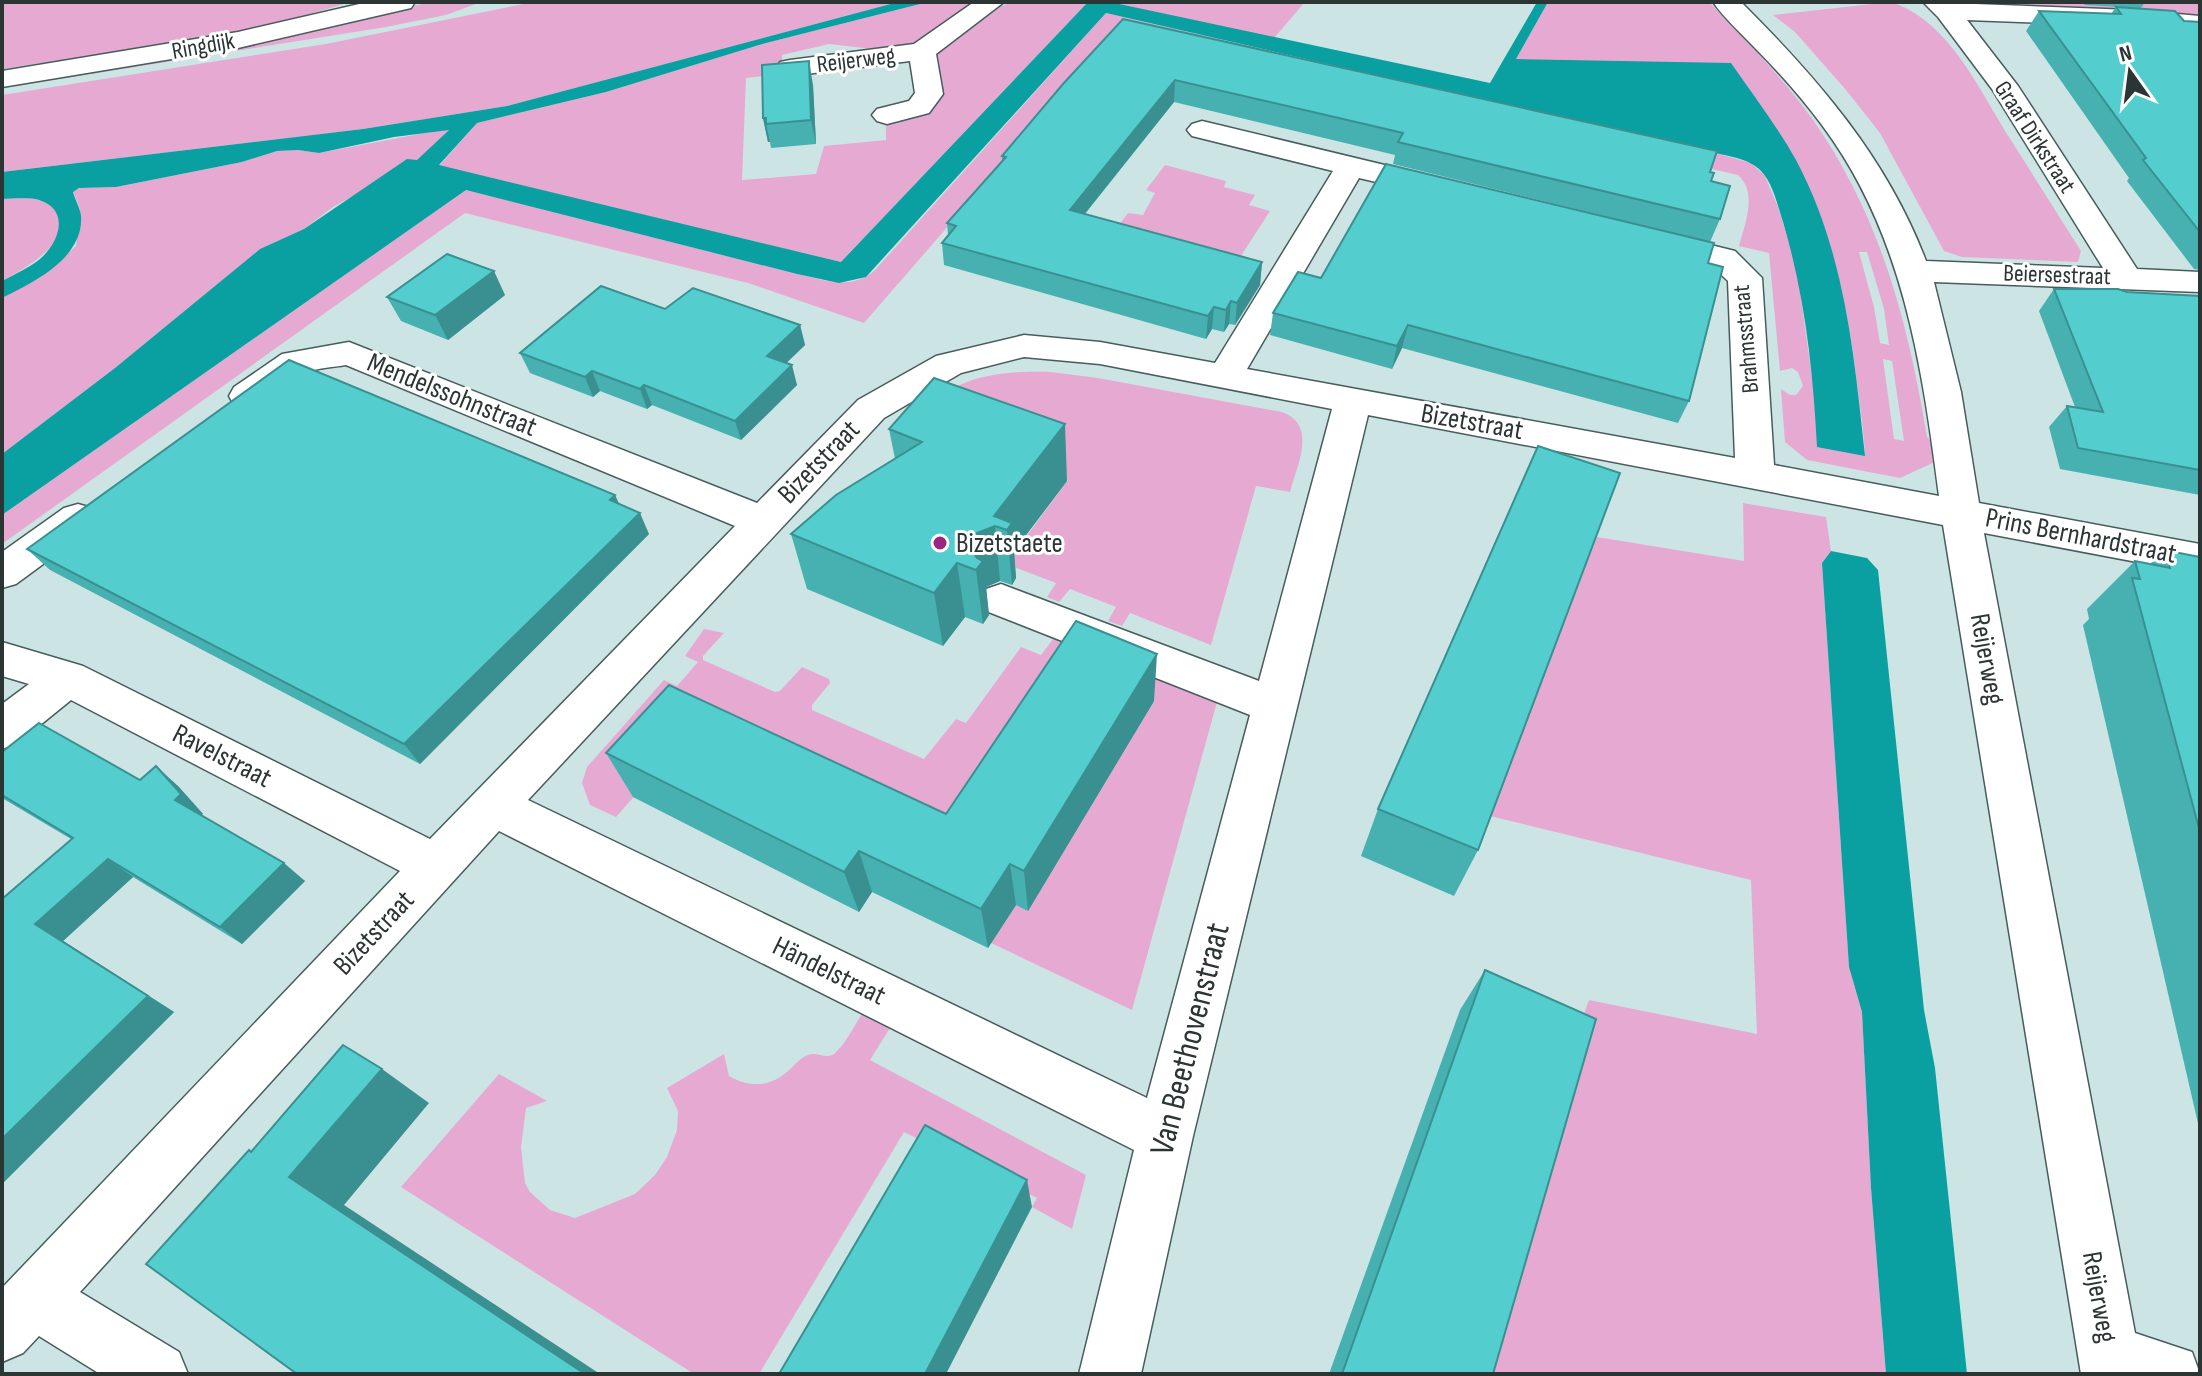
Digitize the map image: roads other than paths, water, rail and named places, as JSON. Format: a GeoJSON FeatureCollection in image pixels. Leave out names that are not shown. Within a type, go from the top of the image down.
{"type":"FeatureCollection","features":[{"type":"Feature","properties":{"kind":"street","name":"Ringdijk"},"geometry":{"type":"LineString","coordinates":[[2,79],[238,40],[402,2]]}},
{"type":"Feature","properties":{"kind":"street","name":"Reijerweg"},"geometry":{"type":"LineString","coordinates":[[790,68],[922,51],[991,2]]}},
{"type":"Feature","properties":{"kind":"street","name":"Reijerweg"},"geometry":{"type":"LineString","coordinates":[[1734,3],[1843,133],[1882,196],[1913,271],[1942,384],[1961,514],[2110,1365]]}},
{"type":"Feature","properties":{"kind":"street"},"geometry":{"type":"LineString","coordinates":[[1942,7],[2200,24]]}},
{"type":"Feature","properties":{"kind":"street","name":"Graaf Dirkstraat"},"geometry":{"type":"LineString","coordinates":[[1942,7],[2004,86],[2126,278]]}},
{"type":"Feature","properties":{"kind":"street","name":"Reijerweg"},"geometry":{"type":"LineString","coordinates":[[887,115],[919,107],[929,94],[922,51]]}},
{"type":"Feature","properties":{"kind":"street"},"geometry":{"type":"LineString","coordinates":[[1202,130],[1475,197]]}},
{"type":"Feature","properties":{"kind":"street"},"geometry":{"type":"LineString","coordinates":[[1225,376],[1351,166]]}},
{"type":"Feature","properties":{"kind":"street","name":"Brahmsstraat"},"geometry":{"type":"LineString","coordinates":[[1630,235],[1723,258],[1745,278],[1755,474]]}},
{"type":"Feature","properties":{"kind":"street","name":"Beiersestraat"},"geometry":{"type":"LineString","coordinates":[[1913,271],[2200,282]]}},
{"type":"Feature","properties":{"kind":"street","name":"Bizetstraat"},"geometry":{"type":"LineString","coordinates":[[18,1315],[493,805],[871,409],[949,364],[1024,346],[1100,353],[1961,514]]}},
{"type":"Feature","properties":{"kind":"street","name":"Mendelssohnstraat"},"geometry":{"type":"LineString","coordinates":[[219,417],[295,362],[349,353],[762,521]]}},
{"type":"Feature","properties":{"kind":"street","name":"Van Beethovenstraat"},"geometry":{"type":"LineString","coordinates":[[1110,1374],[1165,1136],[1353,400]]}},
{"type":"Feature","properties":{"kind":"street"},"geometry":{"type":"LineString","coordinates":[[2,573],[104,500]]}},
{"type":"Feature","properties":{"kind":"street","name":"Prins Bernhardstraat"},"geometry":{"type":"LineString","coordinates":[[1961,514],[2200,559]]}},
{"type":"Feature","properties":{"kind":"street"},"geometry":{"type":"LineString","coordinates":[[1001,600],[1275,706]]}},
{"type":"Feature","properties":{"kind":"street","name":"Ravelstraat"},"geometry":{"type":"LineString","coordinates":[[2,659],[68,678],[437,866]]}},
{"type":"Feature","properties":{"kind":"street"},"geometry":{"type":"LineString","coordinates":[[2,730],[68,678]]}},
{"type":"Feature","properties":{"kind":"street","name":"Händelstraat"},"geometry":{"type":"LineString","coordinates":[[493,805],[1165,1136]]}},
{"type":"Feature","properties":{"kind":"street"},"geometry":{"type":"LineString","coordinates":[[18,1315],[157,1374]]}},
{"type":"Feature","properties":{"kind":"street"},"geometry":{"type":"LineString","coordinates":[[2110,1365],[2170,1374]]}},
{"type":"Feature","properties":{"kind":"water"},"geometry":{"type":"Polygon","coordinates":[[[898,2],[928,2],[766,43],[606,92],[477,123],[439,165],[841,262],[1088,2],[1110,2],[1490,83],[1537,2],[1548,2],[1516,59],[1731,63],[1765,111],[1796,160],[1826,231],[1845,304],[1865,456],[1817,447],[1807,333],[1791,250],[1772,188],[1757,167],[1716,153],[1106,13],[866,277],[839,283],[797,274],[466,190],[2,515],[2,454],[115,368],[260,249],[304,229],[407,159],[417,160],[449,130],[394,137],[319,153],[277,151],[242,162],[116,187],[79,188],[73,192],[80,210],[80,231],[66,256],[42,276],[2,298],[2,281],[40,259],[52,244],[59,227],[55,211],[39,200],[2,199],[2,172],[363,129],[507,106],[898,2]]]}},
{"type":"Feature","properties":{"kind":"water"},"geometry":{"type":"Polygon","coordinates":[[[1831,551],[1867,558],[1878,570],[1924,1010],[1935,1068],[1967,1374],[1886,1374],[1871,1188],[1862,1012],[1849,967],[1822,563],[1831,551]]]}},
{"type":"Feature","properties":{"kind":"place","name":"Bizetstaete"},"geometry":{"type":"Point","coordinates":[940,543]}}]}
